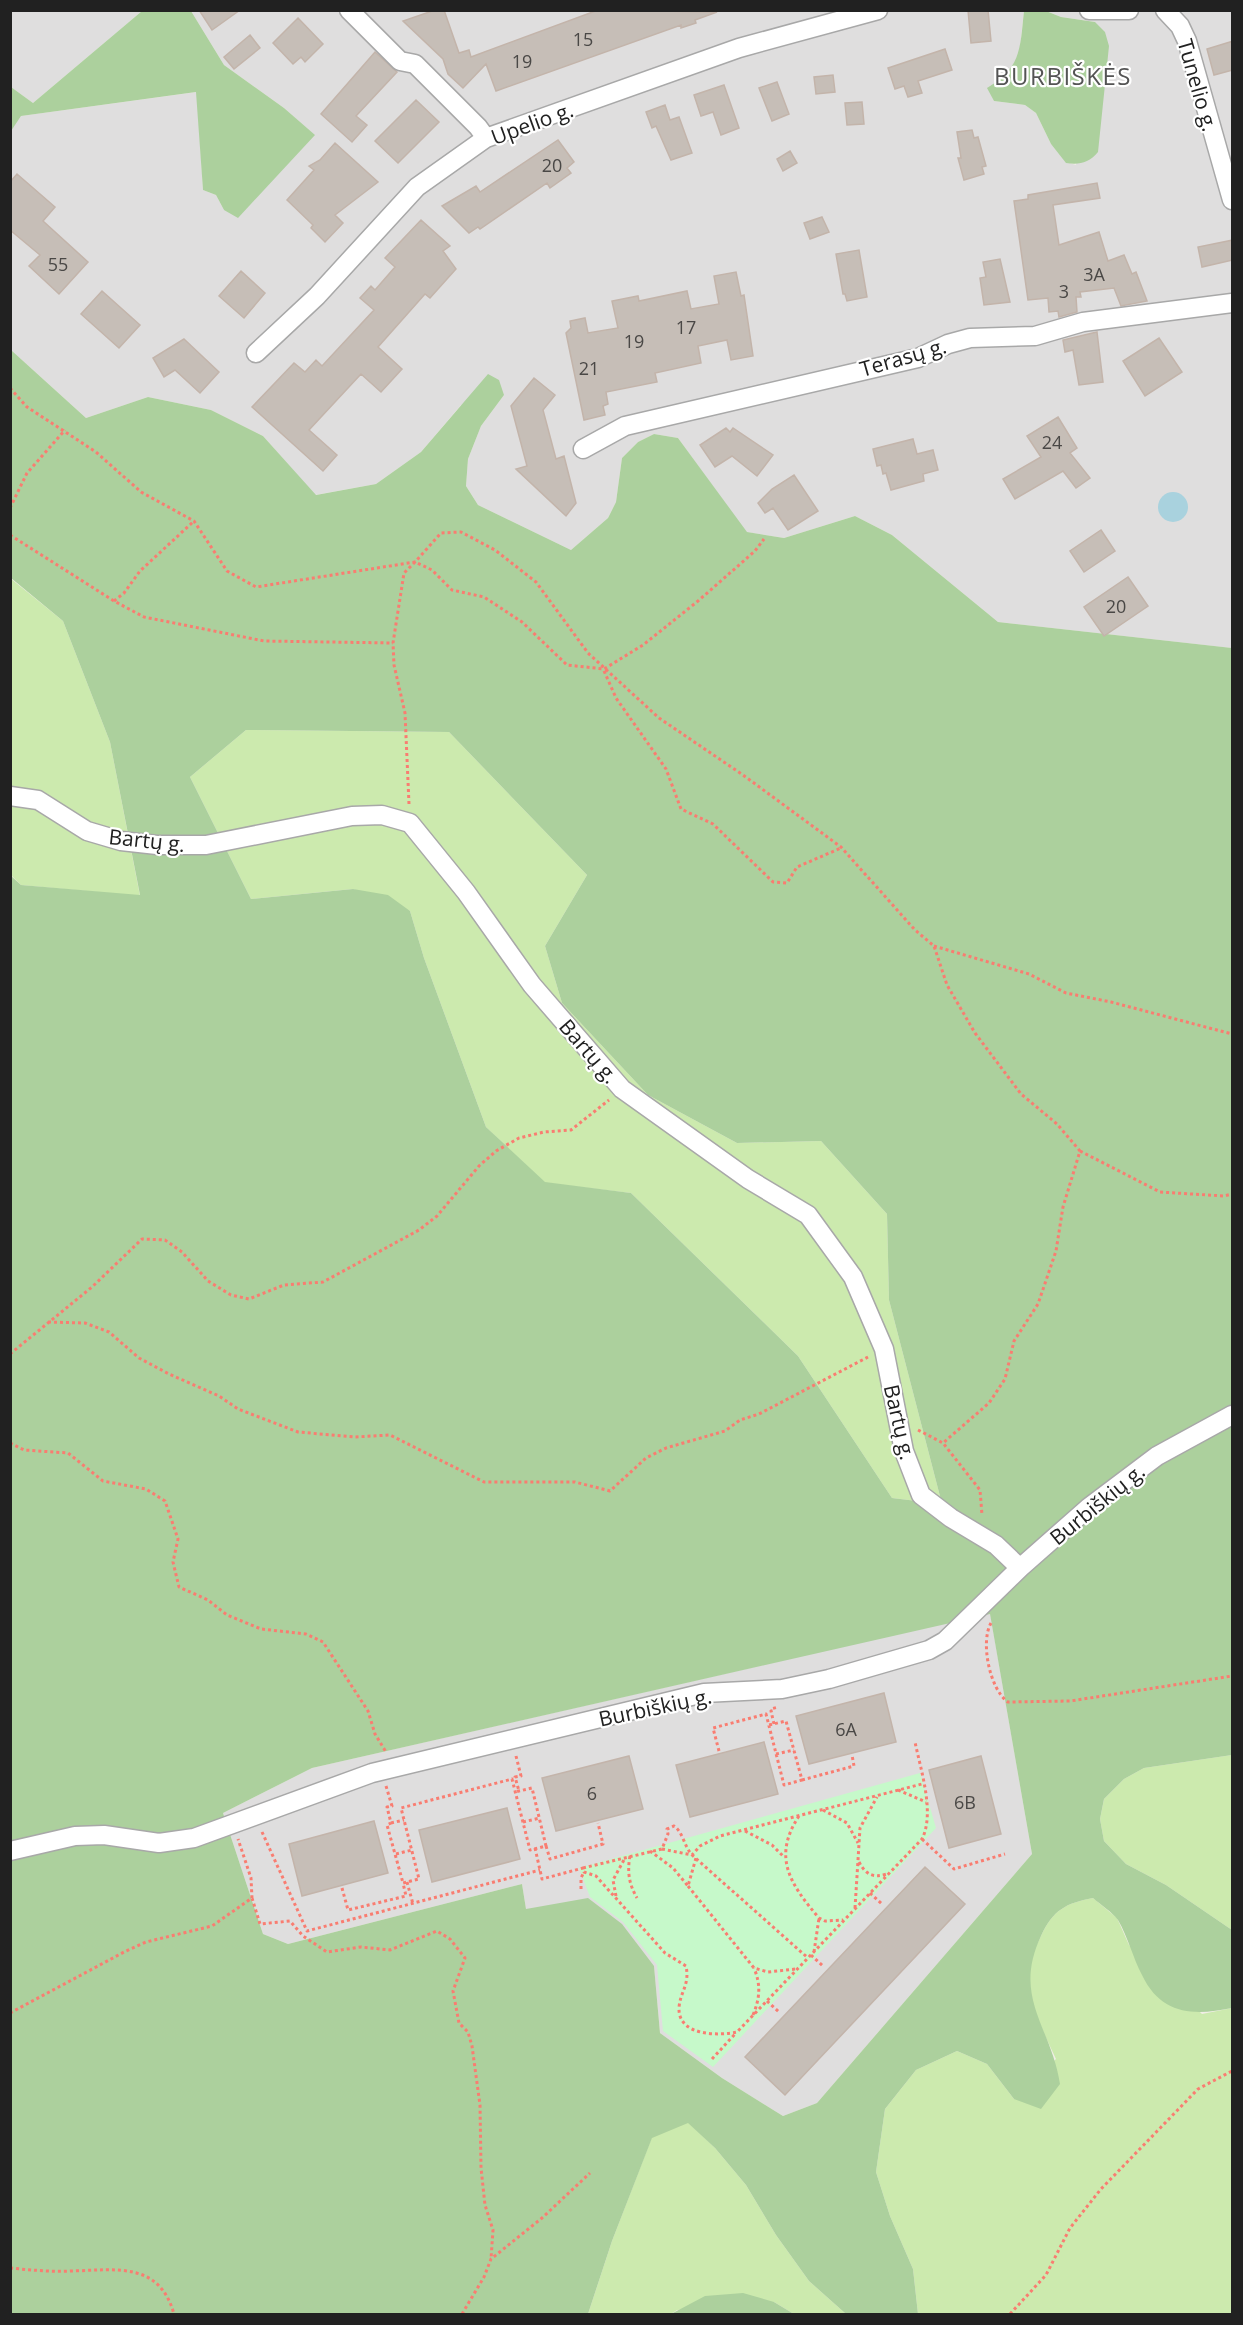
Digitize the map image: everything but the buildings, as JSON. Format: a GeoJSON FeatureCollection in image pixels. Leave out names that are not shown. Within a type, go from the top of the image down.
{"type":"FeatureCollection","features":[{"type":"Feature","properties":{"kind":"street"},"geometry":{"type":"LineString","coordinates":[[349,10],[400,61],[415,64],[478,127],[486,138]]}},
{"type":"Feature","properties":{"kind":"street","name":"Upelio g."},"geometry":{"type":"LineString","coordinates":[[256,353],[317,296],[417,187],[486,138],[739,48],[878,10]]}},
{"type":"Feature","properties":{"kind":"street"},"geometry":{"type":"LineString","coordinates":[[1089,10],[1129,10]]}},
{"type":"Feature","properties":{"kind":"street","name":"Tunelio g."},"geometry":{"type":"LineString","coordinates":[[1165,10],[1180,26],[1187,41],[1233,200]]}},
{"type":"Feature","properties":{"kind":"street","name":"Terasų g."},"geometry":{"type":"LineString","coordinates":[[583,449],[625,426],[918,358],[948,344],[970,338],[1035,336],[1083,322],[1233,303]]}},
{"type":"Feature","properties":{"kind":"street","name":"Bartų g."},"geometry":{"type":"LineString","coordinates":[[10,796],[38,800],[87,831],[121,841],[157,845],[206,845],[352,816],[382,815],[410,824],[466,892],[532,985],[622,1089],[748,1179],[808,1215],[853,1277],[884,1349],[904,1451],[921,1495],[951,1518],[996,1545],[1020,1568]]}},
{"type":"Feature","properties":{"kind":"street","name":"Burbiškių g."},"geometry":{"type":"LineString","coordinates":[[10,1851],[75,1836],[104,1835],[159,1843],[194,1838],[389,1769],[704,1693],[782,1689],[829,1679],[929,1650],[945,1641],[1020,1568],[1088,1508],[1156,1456],[1233,1414]]}},
{"type":"Feature","properties":{"kind":"path"},"geometry":{"type":"LineString","coordinates":[[10,388],[27,406],[96,452],[141,492],[194,521],[227,571],[256,587],[415,562],[432,570],[452,590],[484,597],[522,622],[567,665],[604,669],[643,645],[755,551],[764,539]]}},
{"type":"Feature","properties":{"kind":"path"},"geometry":{"type":"LineString","coordinates":[[10,508],[27,473],[65,430]]}},
{"type":"Feature","properties":{"kind":"path"},"geometry":{"type":"LineString","coordinates":[[114,601],[124,593],[140,572],[194,521]]}},
{"type":"Feature","properties":{"kind":"path"},"geometry":{"type":"LineString","coordinates":[[410,824],[405,713],[394,665],[393,643],[404,573],[441,533],[461,532],[495,550],[536,582],[588,653],[659,718],[841,847],[915,930],[934,946],[1029,974],[1066,993],[1111,1002],[1233,1034]]}},
{"type":"Feature","properties":{"kind":"path"},"geometry":{"type":"LineString","coordinates":[[10,535],[114,601],[144,617],[264,641],[393,643]]}},
{"type":"Feature","properties":{"kind":"path"},"geometry":{"type":"LineString","coordinates":[[604,669],[616,698],[666,769],[681,809],[714,824],[773,882],[787,883],[797,867],[841,847]]}},
{"type":"Feature","properties":{"kind":"path"},"geometry":{"type":"LineString","coordinates":[[934,946],[947,985],[975,1033],[1021,1094],[1057,1124],[1080,1151],[1160,1192],[1224,1196],[1233,1194]]}},
{"type":"Feature","properties":{"kind":"path"},"geometry":{"type":"LineString","coordinates":[[10,1354],[92,1287],[142,1239],[165,1240],[182,1252],[208,1281],[231,1295],[249,1299],[284,1285],[323,1282],[382,1252],[436,1216],[479,1166],[496,1151],[519,1138],[544,1132],[571,1130],[622,1089]]}},
{"type":"Feature","properties":{"kind":"path"},"geometry":{"type":"LineString","coordinates":[[943,1443],[989,1403],[1005,1379],[1014,1341],[1038,1304],[1056,1251],[1063,1207],[1080,1151]]}},
{"type":"Feature","properties":{"kind":"path"},"geometry":{"type":"LineString","coordinates":[[48,1322],[85,1323],[109,1332],[139,1358],[169,1374],[219,1396],[238,1409],[298,1432],[356,1437],[390,1436],[484,1482],[576,1482],[610,1491],[646,1458],[666,1448],[725,1431],[740,1420],[759,1414],[884,1349]]}},
{"type":"Feature","properties":{"kind":"path"},"geometry":{"type":"LineString","coordinates":[[916,1428],[943,1443],[980,1490],[982,1511],[980,1534]]}},
{"type":"Feature","properties":{"kind":"path"},"geometry":{"type":"LineString","coordinates":[[10,1443],[24,1450],[68,1453],[103,1481],[146,1489],[165,1501],[177,1539],[173,1562],[179,1587],[208,1600],[227,1615],[261,1629],[306,1634],[323,1642],[368,1711],[389,1769],[392,1806],[387,1807],[391,1823]]}},
{"type":"Feature","properties":{"kind":"path"},"geometry":{"type":"LineString","coordinates":[[993,1620],[987,1629],[989,1665],[995,1690],[1008,1701],[1070,1701],[1233,1676]]}},
{"type":"Feature","properties":{"kind":"path"},"geometry":{"type":"LineString","coordinates":[[771,1711],[776,1754],[784,1785],[854,1766],[852,1755]]}},
{"type":"Feature","properties":{"kind":"path"},"geometry":{"type":"LineString","coordinates":[[719,1751],[713,1728],[766,1714],[771,1725]]}},
{"type":"Feature","properties":{"kind":"path"},"geometry":{"type":"LineString","coordinates":[[771,1725],[786,1721],[802,1780]]}},
{"type":"Feature","properties":{"kind":"path"},"geometry":{"type":"LineString","coordinates":[[511,1739],[521,1776],[515,1777],[517,1791],[531,1850],[546,1846]]}},
{"type":"Feature","properties":{"kind":"path"},"geometry":{"type":"LineString","coordinates":[[712,2059],[922,1839],[927,1829],[926,1802],[915,1743]]}},
{"type":"Feature","properties":{"kind":"path"},"geometry":{"type":"LineString","coordinates":[[776,1754],[794,1750]]}},
{"type":"Feature","properties":{"kind":"path"},"geometry":{"type":"LineString","coordinates":[[405,1882],[418,1879],[401,1808],[512,1779],[517,1791]]}},
{"type":"Feature","properties":{"kind":"path"},"geometry":{"type":"LineString","coordinates":[[688,1886],[694,1856],[700,1846],[720,1836],[922,1784]]}},
{"type":"Feature","properties":{"kind":"path"},"geometry":{"type":"LineString","coordinates":[[517,1791],[532,1788],[550,1859],[603,1844],[598,1823]]}},
{"type":"Feature","properties":{"kind":"path"},"geometry":{"type":"LineString","coordinates":[[898,1790],[926,1802]]}},
{"type":"Feature","properties":{"kind":"path"},"geometry":{"type":"LineString","coordinates":[[855,1910],[860,1828],[878,1795]]}},
{"type":"Feature","properties":{"kind":"path"},"geometry":{"type":"LineString","coordinates":[[821,1810],[847,1823],[859,1844]]}},
{"type":"Feature","properties":{"kind":"path"},"geometry":{"type":"LineString","coordinates":[[799,1816],[790,1829],[784,1857],[787,1870],[819,1918],[825,1921],[845,1920]]}},
{"type":"Feature","properties":{"kind":"path"},"geometry":{"type":"LineString","coordinates":[[255,1817],[307,1931],[540,1870]]}},
{"type":"Feature","properties":{"kind":"path"},"geometry":{"type":"LineString","coordinates":[[523,1822],[540,1818]]}},
{"type":"Feature","properties":{"kind":"path"},"geometry":{"type":"LineString","coordinates":[[404,1820],[387,1824],[412,1904]]}},
{"type":"Feature","properties":{"kind":"path"},"geometry":{"type":"LineString","coordinates":[[234,1825],[251,1878],[252,1898],[260,1924],[290,1921],[303,1936],[327,1952],[361,1947],[390,1950],[437,1931],[450,1939],[465,1958],[453,1991],[459,2023],[468,2032],[472,2046],[480,2105],[481,2168],[486,2205],[493,2229],[491,2259],[484,2277],[462,2314]]}},
{"type":"Feature","properties":{"kind":"path"},"geometry":{"type":"LineString","coordinates":[[662,1850],[668,1834],[667,1829],[674,1826],[679,1829],[684,1846],[694,1856],[824,1967]]}},
{"type":"Feature","properties":{"kind":"path"},"geometry":{"type":"LineString","coordinates":[[744,1830],[760,1837],[784,1857]]}},
{"type":"Feature","properties":{"kind":"path"},"geometry":{"type":"LineString","coordinates":[[922,1839],[954,1869],[1005,1854]]}},
{"type":"Feature","properties":{"kind":"path"},"geometry":{"type":"LineString","coordinates":[[535,1848],[542,1879],[584,1870],[650,1851],[662,1850],[694,1856]]}},
{"type":"Feature","properties":{"kind":"path"},"geometry":{"type":"LineString","coordinates":[[395,1854],[412,1850]]}},
{"type":"Feature","properties":{"kind":"path"},"geometry":{"type":"LineString","coordinates":[[650,1851],[673,1868],[754,1968],[759,1981],[759,1999],[753,2016]]}},
{"type":"Feature","properties":{"kind":"path"},"geometry":{"type":"LineString","coordinates":[[616,1897],[614,1880],[628,1857]]}},
{"type":"Feature","properties":{"kind":"path"},"geometry":{"type":"LineString","coordinates":[[628,1857],[629,1878],[637,1898]]}},
{"type":"Feature","properties":{"kind":"path"},"geometry":{"type":"LineString","coordinates":[[858,1861],[869,1875],[877,1877],[889,1874]]}},
{"type":"Feature","properties":{"kind":"path"},"geometry":{"type":"LineString","coordinates":[[581,1889],[580,1878],[584,1870]]}},
{"type":"Feature","properties":{"kind":"path"},"geometry":{"type":"LineString","coordinates":[[584,1870],[596,1876],[665,1953],[686,1966],[688,1977],[679,2006],[680,2016],[688,2026],[699,2032],[711,2034],[737,2032]]}},
{"type":"Feature","properties":{"kind":"path"},"geometry":{"type":"LineString","coordinates":[[342,1888],[348,1910],[406,1896],[405,1882]]}},
{"type":"Feature","properties":{"kind":"path"},"geometry":{"type":"LineString","coordinates":[[870,1893],[883,1905]]}},
{"type":"Feature","properties":{"kind":"path"},"geometry":{"type":"LineString","coordinates":[[10,2013],[146,1942],[212,1926],[252,1898]]}},
{"type":"Feature","properties":{"kind":"path"},"geometry":{"type":"LineString","coordinates":[[811,1955],[819,1918]]}},
{"type":"Feature","properties":{"kind":"path"},"geometry":{"type":"LineString","coordinates":[[754,1968],[768,1972],[798,1969]]}},
{"type":"Feature","properties":{"kind":"path"},"geometry":{"type":"LineString","coordinates":[[767,2001],[779,2012]]}},
{"type":"Feature","properties":{"kind":"path"},"geometry":{"type":"LineString","coordinates":[[1010,2314],[1046,2275],[1070,2228],[1101,2189],[1198,2089],[1233,2071]]}},
{"type":"Feature","properties":{"kind":"path"},"geometry":{"type":"LineString","coordinates":[[491,2259],[542,2218],[590,2173]]}},
{"type":"Feature","properties":{"kind":"path"},"geometry":{"type":"LineString","coordinates":[[10,2268],[48,2272],[128,2270],[149,2277],[169,2296],[174,2314]]}},
{"type":"Feature","properties":{"kind":"shaded area"},"geometry":{"type":"Polygon","coordinates":[[[11,11],[142,11],[33,103],[11,87],[11,11]]]}},
{"type":"Feature","properties":{"kind":"shaded area"},"geometry":{"type":"Polygon","coordinates":[[[191,11],[1024,11],[1019,57],[1003,79],[988,88],[994,101],[1025,105],[1036,113],[1051,144],[1066,162],[1076,165],[1095,22],[1061,17],[1046,11],[1232,11],[1232,648],[998,622],[892,535],[855,516],[784,538],[746,532],[678,438],[654,434],[638,442],[622,458],[616,502],[608,518],[571,550],[478,505],[466,486],[468,459],[481,426],[504,395],[461,405],[421,452],[376,484],[315,495],[263,436],[211,410],[148,397],[86,418],[11,350],[10,131],[21,116],[197,92],[203,190],[216,195],[224,210],[314,135],[284,108],[224,65],[191,11]]]}},
{"type":"Feature","properties":{"kind":"shaded area"},"geometry":{"type":"Polygon","coordinates":[[[990,1613],[1032,1854],[817,2103],[783,2116],[722,2078],[660,2033],[654,1966],[526,1909],[522,1884],[288,1944],[263,1934],[223,1813],[312,1768],[990,1613]]]}},
{"type":"Feature","properties":{"kind":"green space"},"geometry":{"type":"Polygon","coordinates":[[[142,11],[191,11],[224,65],[284,108],[315,135],[238,218],[224,210],[216,195],[203,190],[196,92],[21,116],[11,131],[11,87],[33,103],[142,11]]]}},
{"type":"Feature","properties":{"kind":"green space"},"geometry":{"type":"Polygon","coordinates":[[[1024,11],[1046,11],[1061,17],[1095,22],[1105,32],[1109,46],[1098,152],[1087,161],[1075,164],[1066,163],[1051,144],[1036,113],[1025,105],[994,101],[987,88],[1007,73],[1013,64],[1020,46],[1024,11]]]}},
{"type":"Feature","properties":{"kind":"green space"},"geometry":{"type":"Polygon","coordinates":[[[11,350],[86,418],[148,397],[211,410],[263,436],[316,495],[376,484],[421,452],[488,374],[499,380],[504,395],[481,426],[468,459],[466,486],[478,505],[571,550],[608,518],[616,502],[622,458],[638,442],[654,434],[678,438],[747,532],[784,538],[855,516],[892,535],[998,622],[1232,648],[1232,1755],[1144,1768],[1124,1779],[1104,1799],[1100,1819],[1104,1841],[1126,1864],[1166,1885],[1232,1930],[1232,2008],[1192,2012],[1169,2005],[1150,1988],[1136,1962],[1125,1933],[1110,1911],[1093,1898],[1075,1902],[1061,1909],[1050,1920],[1041,1936],[1033,1958],[1030,1977],[1036,2012],[1049,2045],[1060,2084],[1041,2109],[1014,2099],[987,2064],[957,2051],[916,2070],[885,2109],[876,2172],[890,2216],[913,2269],[918,2314],[846,2314],[809,2281],[776,2235],[746,2185],[715,2148],[688,2123],[652,2138],[612,2241],[588,2314],[11,2314],[10,875],[21,885],[140,895],[110,742],[63,621],[11,578],[11,350]],[[246,730],[190,777],[251,899],[353,889],[388,895],[410,911],[424,958],[486,1127],[545,1182],[631,1193],[798,1356],[892,1498],[942,1504],[889,1300],[887,1214],[821,1141],[737,1143],[648,1095],[562,1003],[545,946],[587,875],[449,732],[246,730]],[[990,1614],[312,1768],[223,1813],[263,1934],[288,1944],[522,1884],[526,1909],[588,1898],[622,1924],[654,1966],[660,2033],[722,2078],[783,2116],[817,2103],[1032,1854],[990,1614]]]}},
{"type":"Feature","properties":{"kind":"green space"},"geometry":{"type":"Polygon","coordinates":[[[10,578],[63,621],[110,742],[140,896],[21,885],[11,875],[10,578]]]}},
{"type":"Feature","properties":{"kind":"green space"},"geometry":{"type":"Polygon","coordinates":[[[246,730],[449,732],[587,875],[545,946],[562,1003],[648,1095],[737,1143],[821,1141],[887,1214],[889,1300],[942,1504],[892,1498],[798,1356],[631,1193],[545,1183],[486,1127],[424,958],[410,911],[353,889],[251,899],[190,777],[246,730]]]}},
{"type":"Feature","properties":{"kind":"green space"},"geometry":{"type":"Polygon","coordinates":[[[1232,1755],[1232,1930],[1166,1885],[1126,1864],[1104,1841],[1100,1819],[1104,1799],[1124,1779],[1144,1768],[1232,1755]]]}},
{"type":"Feature","properties":{"kind":"green space"},"geometry":{"type":"Polygon","coordinates":[[[920,1773],[936,1828],[713,2067],[663,2031],[657,1965],[623,1922],[590,1897],[579,1868],[920,1773]]]}},
{"type":"Feature","properties":{"kind":"green space"},"geometry":{"type":"Polygon","coordinates":[[[1093,1898],[1117,1918],[1129,1945],[1202,2014],[1232,2008],[1232,2314],[918,2314],[913,2269],[890,2216],[876,2172],[885,2109],[916,2070],[957,2051],[987,2064],[1014,2099],[1056,2059],[1031,1997],[1029,1970],[1031,1957],[1050,1920],[1061,1909],[1075,1902],[1093,1898]]]}},
{"type":"Feature","properties":{"kind":"green space"},"geometry":{"type":"Polygon","coordinates":[[[688,2122],[715,2148],[746,2185],[776,2235],[809,2281],[846,2314],[794,2314],[774,2302],[677,2310],[671,2314],[588,2314],[612,2241],[652,2137],[688,2122]]]}},
{"type":"Feature","properties":{"kind":"green space"},"geometry":{"type":"Polygon","coordinates":[[[743,2293],[774,2302],[794,2314],[671,2314],[705,2296],[743,2293]]]}},
{"type":"Feature","properties":{"kind":"water"},"geometry":{"type":"Polygon","coordinates":[[[1173,492],[1179,493],[1187,501],[1187,513],[1179,521],[1173,522],[1167,521],[1159,513],[1158,507],[1159,501],[1167,493],[1173,492]]]}},
{"type":"Feature","properties":{"kind":"district","name":"BURBIŠKĖS"},"geometry":{"type":"Point","coordinates":[1063,75]}}]}
